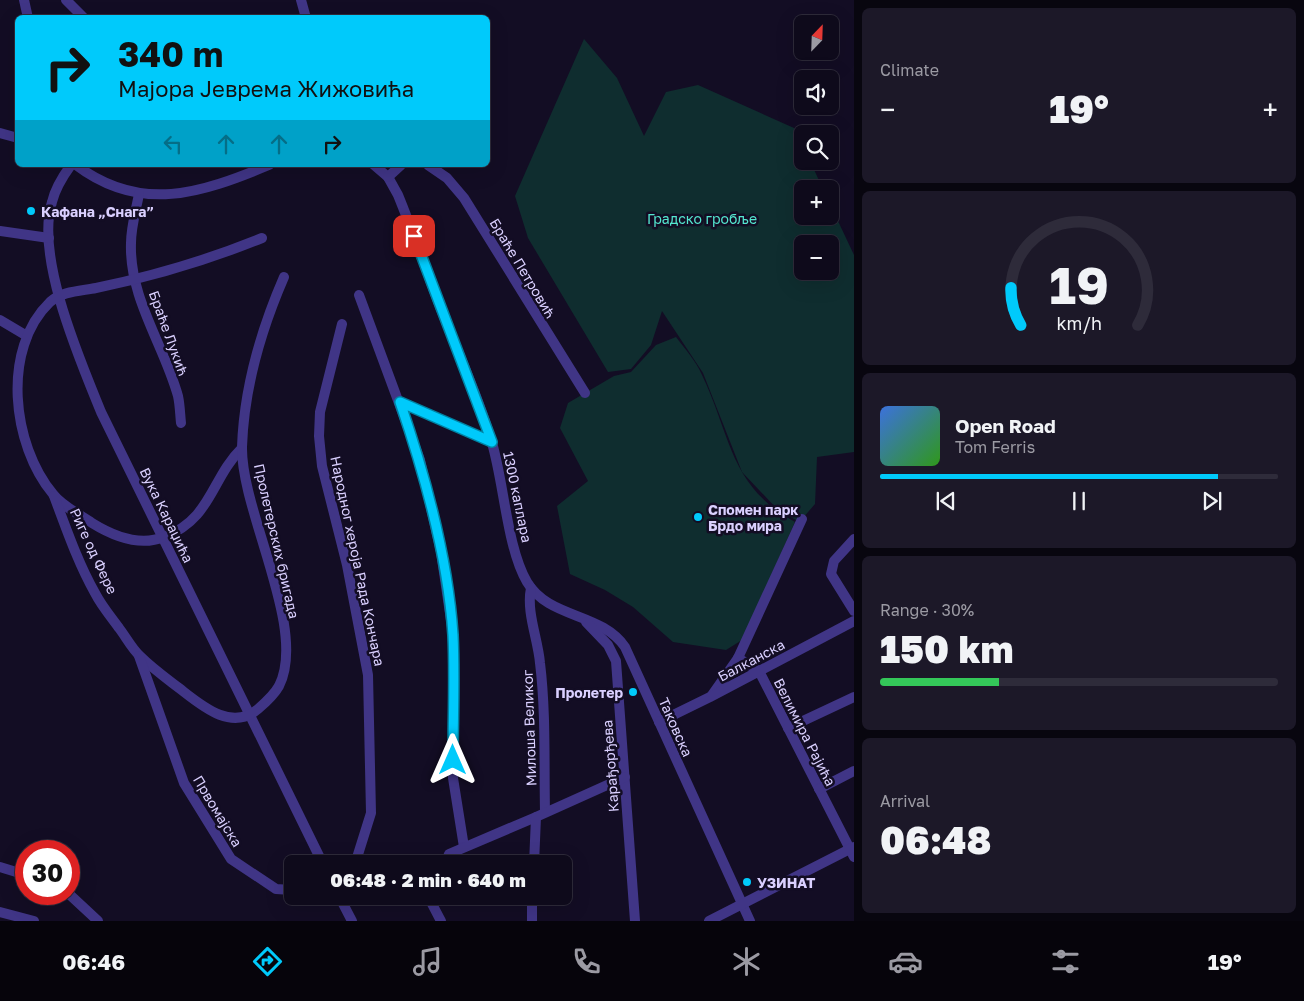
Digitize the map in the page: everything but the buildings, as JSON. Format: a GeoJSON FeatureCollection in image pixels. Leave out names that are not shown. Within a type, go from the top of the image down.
{"type":"FeatureCollection","features":[{"type":"Feature","properties":{"kind":"street"},"geometry":{"type":"LineString","coordinates":[[24,0],[27,15]]}},
{"type":"Feature","properties":{"kind":"street"},"geometry":{"type":"LineString","coordinates":[[66,0],[81,15]]}},
{"type":"Feature","properties":{"kind":"street"},"geometry":{"type":"LineString","coordinates":[[301,0],[305,15]]}},
{"type":"Feature","properties":{"kind":"street"},"geometry":{"type":"LineString","coordinates":[[0,133],[15,137]]}},
{"type":"Feature","properties":{"kind":"street","name":"Вука Караџића"},"geometry":{"type":"LineString","coordinates":[[70,167],[52,202],[48,238],[50,258],[59,295],[79,356],[101,412],[319,855]]}},
{"type":"Feature","properties":{"kind":"street"},"geometry":{"type":"LineString","coordinates":[[79,167],[110,185],[140,194],[169,194],[203,189],[264,167]]}},
{"type":"Feature","properties":{"kind":"street","name":"1300 каплара"},"geometry":{"type":"LineString","coordinates":[[376,167],[388,177],[401,202],[492,442],[517,559],[531,588]]}},
{"type":"Feature","properties":{"kind":"street"},"geometry":{"type":"LineString","coordinates":[[388,177],[399,167]]}},
{"type":"Feature","properties":{"kind":"street","name":"Браће Петровић"},"geometry":{"type":"LineString","coordinates":[[431,167],[441,173],[464,198],[585,393]]}},
{"type":"Feature","properties":{"kind":"street","name":"Браће Лукић"},"geometry":{"type":"LineString","coordinates":[[140,194],[131,243],[136,280],[144,311],[178,398],[181,423]]}},
{"type":"Feature","properties":{"kind":"street"},"geometry":{"type":"LineString","coordinates":[[0,231],[48,238]]}},
{"type":"Feature","properties":{"kind":"street"},"geometry":{"type":"LineString","coordinates":[[242,448],[234,456],[206,505],[190,522],[163,537],[141,540],[116,536],[54,496],[43,481],[20,428],[18,376],[27,336],[34,322],[59,295],[136,280],[206,260],[262,238]]}},
{"type":"Feature","properties":{"kind":"street","name":"Пролетерских бригада"},"geometry":{"type":"LineString","coordinates":[[251,715],[266,702],[279,686],[285,662],[284,618],[251,501],[242,448],[246,403],[255,362],[273,302],[284,277]]}},
{"type":"Feature","properties":{"kind":"street"},"geometry":{"type":"LineString","coordinates":[[359,295],[420,460],[441,552],[452,625],[453,778],[464,847]]}},
{"type":"Feature","properties":{"kind":"street"},"geometry":{"type":"LineString","coordinates":[[0,320],[27,336]]}},
{"type":"Feature","properties":{"kind":"street","name":"Народног хероја Рада Кончара"},"geometry":{"type":"LineString","coordinates":[[342,324],[324,394],[319,436],[322,466],[347,565],[368,675],[371,813],[358,855]]}},
{"type":"Feature","properties":{"kind":"street"},"geometry":{"type":"LineString","coordinates":[[400,402],[492,442]]}},
{"type":"Feature","properties":{"kind":"street","name":"Риге од Фере"},"geometry":{"type":"LineString","coordinates":[[54,496],[95,594],[138,655],[205,709],[221,716],[238,718],[251,715]]}},
{"type":"Feature","properties":{"kind":"street"},"geometry":{"type":"LineString","coordinates":[[710,698],[738,658],[802,519]]}},
{"type":"Feature","properties":{"kind":"street"},"geometry":{"type":"LineString","coordinates":[[854,540],[834,561],[831,574],[854,611]]}},
{"type":"Feature","properties":{"kind":"street","name":"Таковска"},"geometry":{"type":"LineString","coordinates":[[531,588],[547,603],[607,630],[621,642],[750,921]]}},
{"type":"Feature","properties":{"kind":"street","name":"Милоша Великог"},"geometry":{"type":"LineString","coordinates":[[531,588],[529,601],[537,640],[542,680],[541,814],[535,855]]}},
{"type":"Feature","properties":{"kind":"street","name":"Карађорђева"},"geometry":{"type":"LineString","coordinates":[[584,620],[604,641],[614,656],[635,921]]}},
{"type":"Feature","properties":{"kind":"street","name":"Балканска"},"geometry":{"type":"LineString","coordinates":[[659,722],[710,698],[854,621]]}},
{"type":"Feature","properties":{"kind":"street","name":"Првомајска"},"geometry":{"type":"LineString","coordinates":[[138,655],[154,704],[184,783],[231,859],[276,888],[284,889]]}},
{"type":"Feature","properties":{"kind":"street","name":"Велимира Рајића"},"geometry":{"type":"LineString","coordinates":[[738,658],[759,671],[853,851]]}},
{"type":"Feature","properties":{"kind":"street"},"geometry":{"type":"LineString","coordinates":[[788,728],[854,697]]}},
{"type":"Feature","properties":{"kind":"street"},"geometry":{"type":"LineString","coordinates":[[819,789],[854,771]]}},
{"type":"Feature","properties":{"kind":"street"},"geometry":{"type":"LineString","coordinates":[[449,855],[625,777]]}},
{"type":"Feature","properties":{"kind":"street"},"geometry":{"type":"LineString","coordinates":[[709,921],[853,851]]}},
{"type":"Feature","properties":{"kind":"street"},"geometry":{"type":"LineString","coordinates":[[0,868],[15,871]]}},
{"type":"Feature","properties":{"kind":"street"},"geometry":{"type":"LineString","coordinates":[[80,904],[98,921]]}},
{"type":"Feature","properties":{"kind":"street"},"geometry":{"type":"LineString","coordinates":[[344,905],[352,921]]}},
{"type":"Feature","properties":{"kind":"street"},"geometry":{"type":"LineString","coordinates":[[433,905],[441,921]]}},
{"type":"Feature","properties":{"kind":"street"},"geometry":{"type":"LineString","coordinates":[[532,905],[532,921]]}},
{"type":"Feature","properties":{"kind":"street"},"geometry":{"type":"LineString","coordinates":[[0,912],[34,921]]}},
{"type":"Feature","properties":{"kind":"green space","name":"Градско гробље"},"geometry":{"type":"Polygon","coordinates":[[[584,39],[617,78],[644,136],[666,92],[698,85],[794,128],[794,170],[814,170],[819,180],[794,180],[794,225],[839,225],[839,223],[854,255],[854,452],[817,457],[815,504],[802,519],[796,520],[778,510],[742,472],[703,373],[662,311],[651,345],[631,369],[608,372],[528,238],[515,196],[584,39]]]}},
{"type":"Feature","properties":{"kind":"green space","name":"Спомен парк Брдо мира"},"geometry":{"type":"Polygon","coordinates":[[[676,337],[700,370],[735,458],[744,475],[773,508],[795,522],[742,640],[726,650],[673,642],[633,607],[605,590],[570,574],[557,506],[588,481],[560,428],[568,403],[614,376],[631,372],[656,345],[676,337]]]}},
{"type":"Feature","properties":{"kind":"place","name":"Кафана „Снага”"},"geometry":{"type":"Point","coordinates":[31,211]}},
{"type":"Feature","properties":{"kind":"place","name":"Спомен парк Брдо мира"},"geometry":{"type":"Point","coordinates":[698,517]}},
{"type":"Feature","properties":{"kind":"place","name":"Пролетер"},"geometry":{"type":"Point","coordinates":[633,692]}},
{"type":"Feature","properties":{"kind":"place","name":"УЗИНАТ"},"geometry":{"type":"Point","coordinates":[747,882]}},
{"type":"Feature","properties":{"kind":"route"},"geometry":{"type":"LineString","coordinates":[[414,236],[492,442],[400,402],[420,460],[441,552],[453,634],[453,760]]}}]}
